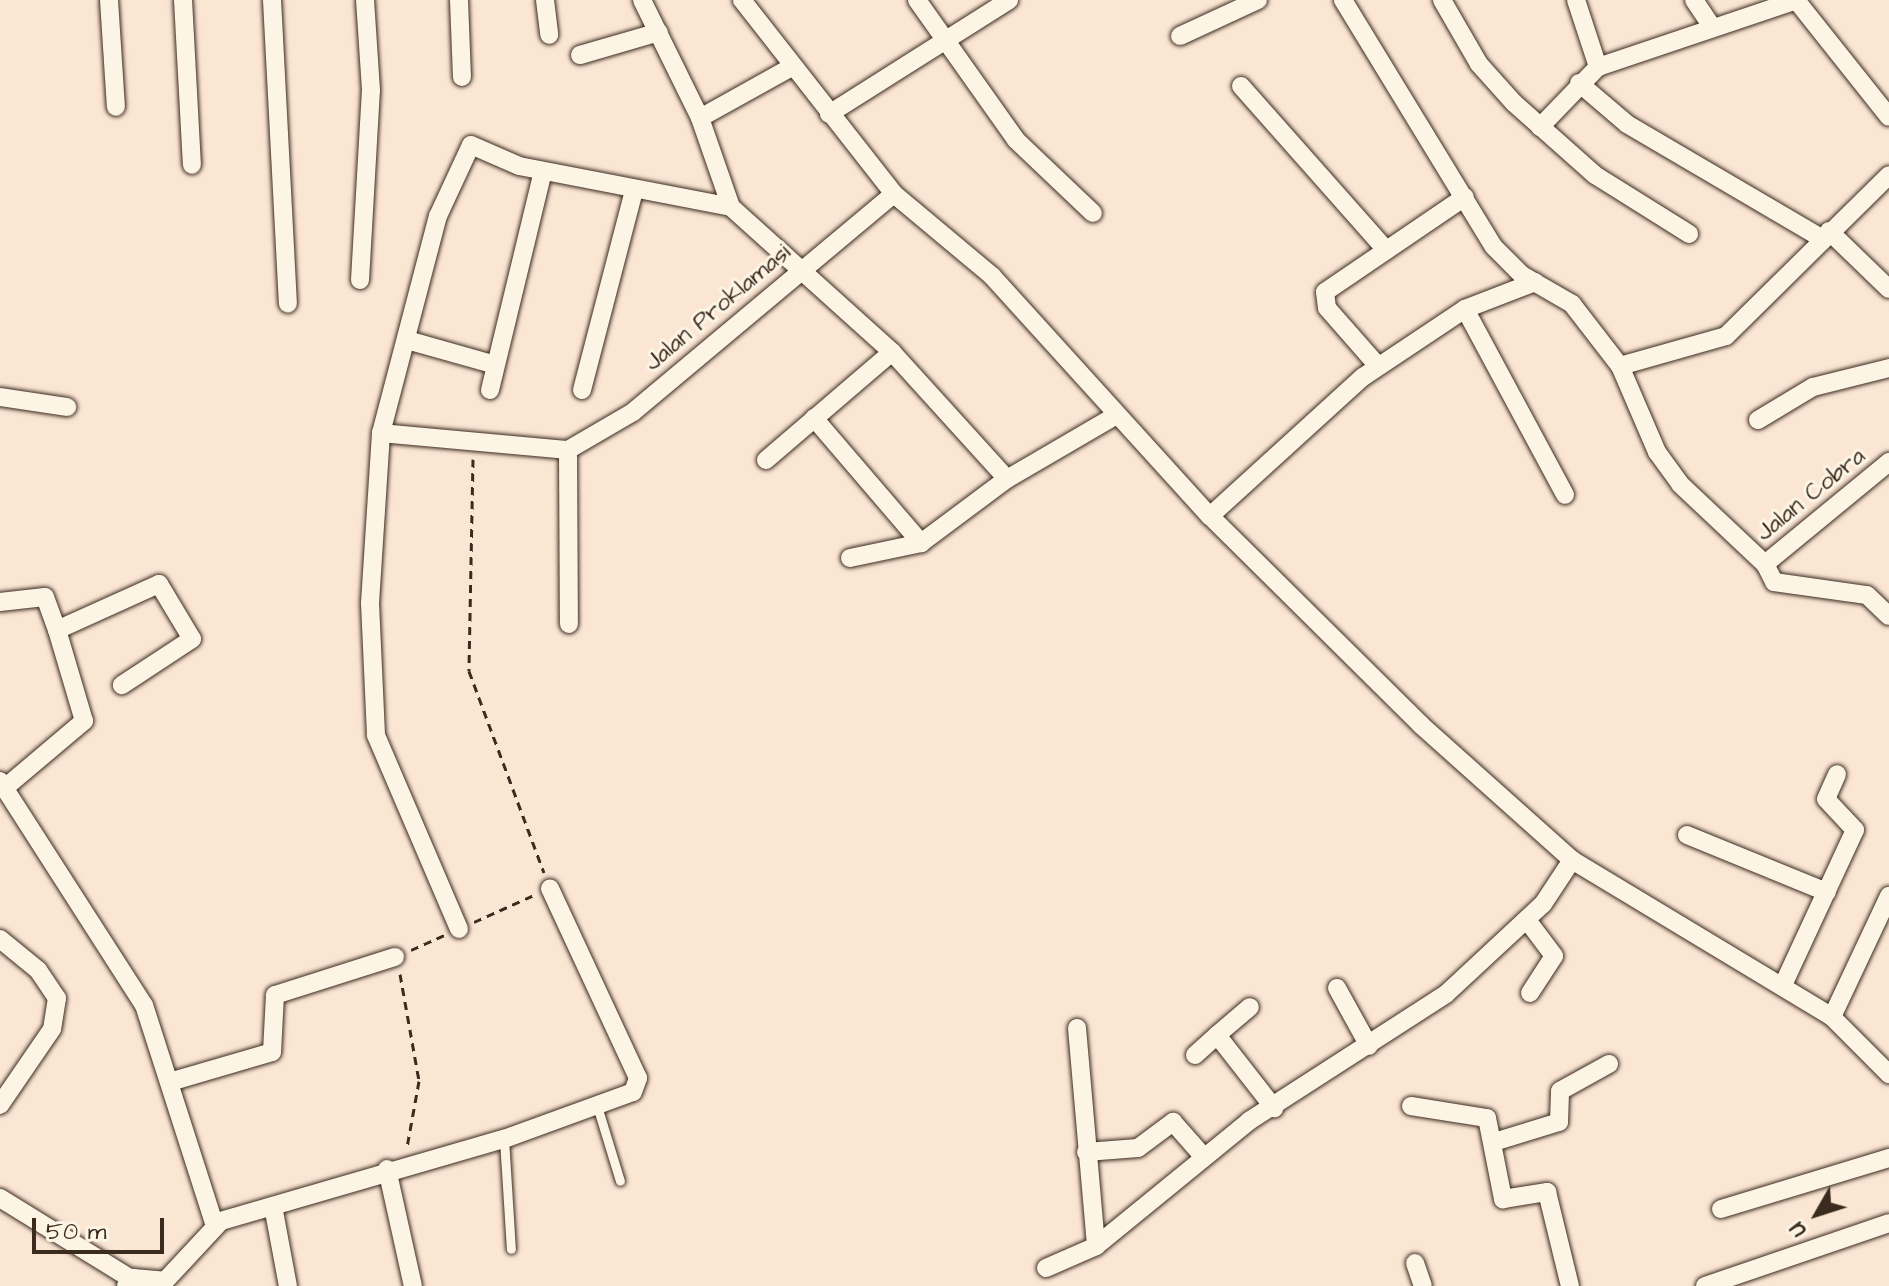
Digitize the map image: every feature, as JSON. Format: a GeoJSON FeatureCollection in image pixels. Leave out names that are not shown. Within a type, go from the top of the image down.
{"type":"FeatureCollection","features":[{"type":"Feature","properties":{"kind":"street"},"geometry":{"type":"LineString","coordinates":[[109,0],[116,107]]}},
{"type":"Feature","properties":{"kind":"street"},"geometry":{"type":"LineString","coordinates":[[183,0],[192,165]]}},
{"type":"Feature","properties":{"kind":"street"},"geometry":{"type":"LineString","coordinates":[[272,0],[288,304]]}},
{"type":"Feature","properties":{"kind":"street"},"geometry":{"type":"LineString","coordinates":[[360,280],[371,119],[365,0]]}},
{"type":"Feature","properties":{"kind":"street"},"geometry":{"type":"LineString","coordinates":[[459,0],[462,77]]}},
{"type":"Feature","properties":{"kind":"street"},"geometry":{"type":"LineString","coordinates":[[545,0],[549,35]]}},
{"type":"Feature","properties":{"kind":"street"},"geometry":{"type":"LineString","coordinates":[[642,0],[700,118],[731,207],[802,267],[892,352],[1007,479]]}},
{"type":"Feature","properties":{"kind":"street"},"geometry":{"type":"LineString","coordinates":[[742,0],[790,68],[894,194],[992,276],[1115,416],[1210,516],[1421,725],[1572,860],[1832,1017],[1889,1074]]}},
{"type":"Feature","properties":{"kind":"street"},"geometry":{"type":"LineString","coordinates":[[917,0],[942,40],[1016,140],[1093,213]]}},
{"type":"Feature","properties":{"kind":"street"},"geometry":{"type":"LineString","coordinates":[[829,114],[1009,0]]}},
{"type":"Feature","properties":{"kind":"street"},"geometry":{"type":"LineString","coordinates":[[1180,36],[1258,0]]}},
{"type":"Feature","properties":{"kind":"street"},"geometry":{"type":"LineString","coordinates":[[1343,0],[1502,257],[1535,282],[1568,300],[1620,366],[1657,452],[1680,484],[1765,564]]}},
{"type":"Feature","properties":{"kind":"street"},"geometry":{"type":"LineString","coordinates":[[1442,0],[1479,64],[1540,127],[1595,175],[1689,234]]}},
{"type":"Feature","properties":{"kind":"street"},"geometry":{"type":"LineString","coordinates":[[1576,0],[1598,67]]}},
{"type":"Feature","properties":{"kind":"street"},"geometry":{"type":"LineString","coordinates":[[1694,0],[1710,24]]}},
{"type":"Feature","properties":{"kind":"street"},"geometry":{"type":"LineString","coordinates":[[1540,127],[1579,83],[1598,67],[1710,24],[1796,0],[1889,117]]}},
{"type":"Feature","properties":{"kind":"street"},"geometry":{"type":"LineString","coordinates":[[580,55],[659,32]]}},
{"type":"Feature","properties":{"kind":"street"},"geometry":{"type":"LineString","coordinates":[[700,118],[790,68]]}},
{"type":"Feature","properties":{"kind":"street"},"geometry":{"type":"LineString","coordinates":[[1579,83],[1627,124],[1825,234],[1889,289]]}},
{"type":"Feature","properties":{"kind":"street"},"geometry":{"type":"LineString","coordinates":[[1241,86],[1385,249]]}},
{"type":"Feature","properties":{"kind":"street"},"geometry":{"type":"LineString","coordinates":[[459,929],[376,735],[370,603],[381,433],[438,216],[471,145],[543,171],[634,191],[731,207]]}},
{"type":"Feature","properties":{"kind":"street"},"geometry":{"type":"LineString","coordinates":[[490,390],[492,364],[543,171]]}},
{"type":"Feature","properties":{"kind":"street"},"geometry":{"type":"LineString","coordinates":[[1620,366],[1726,336],[1825,234],[1889,175]]}},
{"type":"Feature","properties":{"kind":"street"},"geometry":{"type":"LineString","coordinates":[[582,390],[634,191]]}},
{"type":"Feature","properties":{"kind":"street","name":"Jalan Proklamasi"},"geometry":{"type":"LineString","coordinates":[[568,450],[633,412],[802,267],[894,194]]}},
{"type":"Feature","properties":{"kind":"street"},"geometry":{"type":"LineString","coordinates":[[1378,366],[1323,298],[1385,249],[1465,197]]}},
{"type":"Feature","properties":{"kind":"street"},"geometry":{"type":"LineString","coordinates":[[1210,516],[1285,441],[1378,366],[1465,309],[1535,282]]}},
{"type":"Feature","properties":{"kind":"street"},"geometry":{"type":"LineString","coordinates":[[1465,309],[1565,495]]}},
{"type":"Feature","properties":{"kind":"street"},"geometry":{"type":"LineString","coordinates":[[407,340],[492,364]]}},
{"type":"Feature","properties":{"kind":"street"},"geometry":{"type":"LineString","coordinates":[[766,460],[892,352]]}},
{"type":"Feature","properties":{"kind":"street"},"geometry":{"type":"LineString","coordinates":[[1758,420],[1798,393],[1889,368]]}},
{"type":"Feature","properties":{"kind":"street"},"geometry":{"type":"LineString","coordinates":[[0,397],[67,407]]}},
{"type":"Feature","properties":{"kind":"street"},"geometry":{"type":"LineString","coordinates":[[850,558],[921,543],[1007,479],[1115,416]]}},
{"type":"Feature","properties":{"kind":"street"},"geometry":{"type":"LineString","coordinates":[[814,418],[921,543]]}},
{"type":"Feature","properties":{"kind":"street"},"geometry":{"type":"LineString","coordinates":[[381,433],[477,439],[568,450],[569,624]]}},
{"type":"Feature","properties":{"kind":"street","name":"Jalan Cobra"},"geometry":{"type":"LineString","coordinates":[[1889,462],[1765,564],[1781,585],[1845,589],[1873,598],[1889,616]]}},
{"type":"Feature","properties":{"kind":"street"},"geometry":{"type":"LineString","coordinates":[[57,630],[154,583],[167,590],[192,639],[122,685]]}},
{"type":"Feature","properties":{"kind":"street"},"geometry":{"type":"LineString","coordinates":[[0,602],[45,597],[84,721],[4,784],[144,1005],[173,1081],[205,1212],[220,1222]]}},
{"type":"Feature","properties":{"kind":"street"},"geometry":{"type":"LineString","coordinates":[[1783,985],[1855,830],[1826,799],[1837,774]]}},
{"type":"Feature","properties":{"kind":"street"},"geometry":{"type":"LineString","coordinates":[[1687,835],[1827,892]]}},
{"type":"Feature","properties":{"kind":"street"},"geometry":{"type":"LineString","coordinates":[[1046,1268],[1096,1246],[1203,1156],[1446,994],[1527,920],[1572,860]]}},
{"type":"Feature","properties":{"kind":"street"},"geometry":{"type":"LineString","coordinates":[[0,1198],[129,1282],[165,1281],[220,1222],[396,1166],[504,1139],[598,1109],[633,1092],[638,1078],[550,888]]}},
{"type":"Feature","properties":{"kind":"street"},"geometry":{"type":"LineString","coordinates":[[1832,1017],[1887,903]]}},
{"type":"Feature","properties":{"kind":"street"},"geometry":{"type":"LineString","coordinates":[[1527,920],[1554,956],[1530,993]]}},
{"type":"Feature","properties":{"kind":"street"},"geometry":{"type":"LineString","coordinates":[[0,939],[38,970],[57,998],[52,1029],[0,1105]]}},
{"type":"Feature","properties":{"kind":"street"},"geometry":{"type":"LineString","coordinates":[[173,1081],[272,1052],[275,995],[395,957]]}},
{"type":"Feature","properties":{"kind":"street"},"geometry":{"type":"LineString","coordinates":[[1337,988],[1369,1046]]}},
{"type":"Feature","properties":{"kind":"street"},"geometry":{"type":"LineString","coordinates":[[1195,1055],[1250,1007]]}},
{"type":"Feature","properties":{"kind":"street"},"geometry":{"type":"LineString","coordinates":[[1077,1028],[1096,1246]]}},
{"type":"Feature","properties":{"kind":"street"},"geometry":{"type":"LineString","coordinates":[[1217,1035],[1274,1108]]}},
{"type":"Feature","properties":{"kind":"street"},"geometry":{"type":"LineString","coordinates":[[1494,1142],[1559,1122],[1560,1091],[1609,1064]]}},
{"type":"Feature","properties":{"kind":"street"},"geometry":{"type":"LineString","coordinates":[[1411,1106],[1482,1115],[1494,1142],[1505,1201],[1548,1194],[1570,1286]]}},
{"type":"Feature","properties":{"kind":"street"},"geometry":{"type":"LineString","coordinates":[[1086,1152],[1138,1148],[1173,1122],[1203,1156]]}},
{"type":"Feature","properties":{"kind":"street"},"geometry":{"type":"LineString","coordinates":[[1721,1209],[1889,1158]]}},
{"type":"Feature","properties":{"kind":"street"},"geometry":{"type":"LineString","coordinates":[[396,1166],[413,1286]]}},
{"type":"Feature","properties":{"kind":"street"},"geometry":{"type":"LineString","coordinates":[[273,1206],[288,1286]]}},
{"type":"Feature","properties":{"kind":"street"},"geometry":{"type":"LineString","coordinates":[[1705,1286],[1889,1223]]}},
{"type":"Feature","properties":{"kind":"street"},"geometry":{"type":"LineString","coordinates":[[1415,1263],[1423,1286]]}},
{"type":"Feature","properties":{"kind":"lane"},"geometry":{"type":"LineString","coordinates":[[598,1109],[620,1181]]}},
{"type":"Feature","properties":{"kind":"lane"},"geometry":{"type":"LineString","coordinates":[[504,1139],[511,1249]]}},
{"type":"Feature","properties":{"kind":"path"},"geometry":{"type":"LineString","coordinates":[[396,1166],[419,1081],[395,957],[550,888],[469,671],[466,570],[477,439]]}}]}
